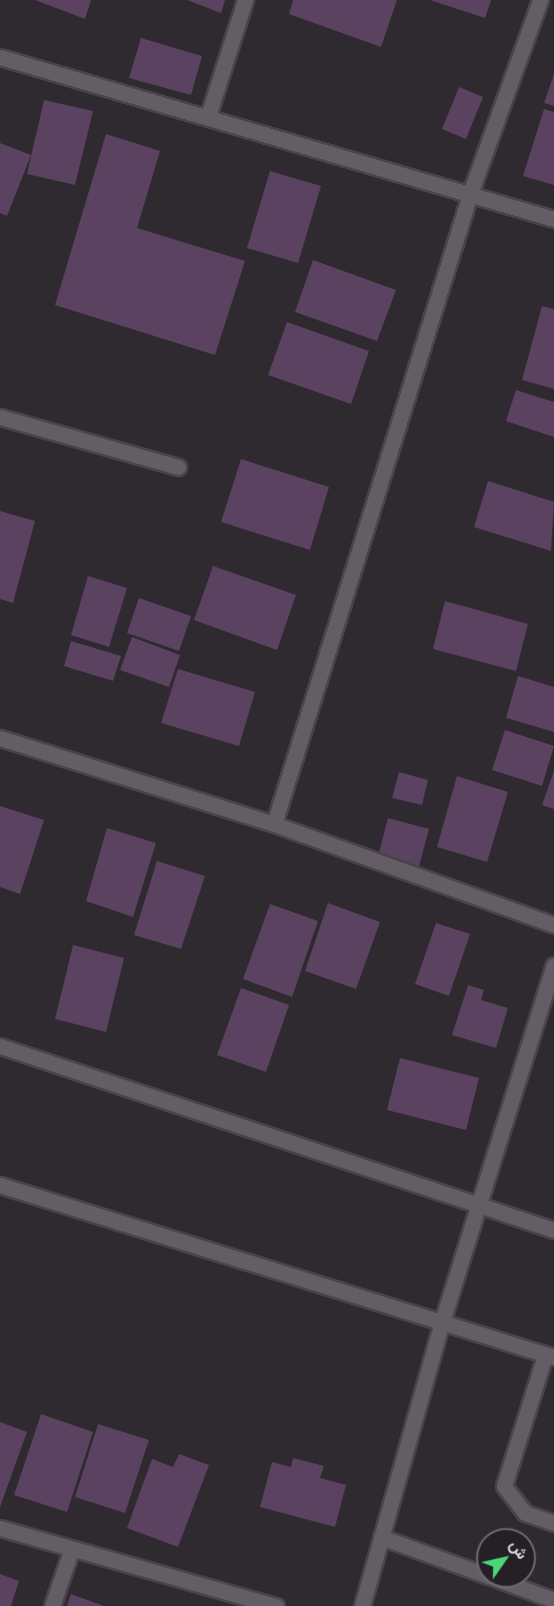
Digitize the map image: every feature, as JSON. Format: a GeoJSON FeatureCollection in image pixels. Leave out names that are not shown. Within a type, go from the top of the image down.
{"type":"FeatureCollection","features":[{"type":"Feature","properties":{"kind":"street"},"geometry":{"type":"LineString","coordinates":[[208,116],[244,0]]}},
{"type":"Feature","properties":{"kind":"street"},"geometry":{"type":"LineString","coordinates":[[274,824],[471,191],[540,0]]}},
{"type":"Feature","properties":{"kind":"street"},"geometry":{"type":"LineString","coordinates":[[0,57],[471,191],[554,219]]}},
{"type":"Feature","properties":{"kind":"street"},"geometry":{"type":"LineString","coordinates":[[0,417],[178,467]]}},
{"type":"Feature","properties":{"kind":"street"},"geometry":{"type":"LineString","coordinates":[[0,738],[274,824],[554,925]]}},
{"type":"Feature","properties":{"kind":"street"},"geometry":{"type":"LineString","coordinates":[[362,1606],[441,1325],[551,984],[554,965]]}},
{"type":"Feature","properties":{"kind":"street"},"geometry":{"type":"LineString","coordinates":[[0,1046],[554,1230]]}},
{"type":"Feature","properties":{"kind":"street"},"geometry":{"type":"LineString","coordinates":[[0,1185],[441,1325],[549,1356],[504,1486],[525,1513],[554,1523]]}},
{"type":"Feature","properties":{"kind":"street"},"geometry":{"type":"LineString","coordinates":[[0,1528],[276,1606]]}},
{"type":"Feature","properties":{"kind":"street"},"geometry":{"type":"LineString","coordinates":[[381,1537],[476,1572]]}},
{"type":"Feature","properties":{"kind":"street"},"geometry":{"type":"LineString","coordinates":[[52,1606],[72,1548]]}},
{"type":"Feature","properties":{"kind":"street"},"geometry":{"type":"LineString","coordinates":[[521,1588],[554,1600]]}},
{"type":"Feature","properties":{"kind":"building"},"geometry":{"type":"Polygon","coordinates":[[[35,0],[91,0],[85,19],[35,0]]]}},
{"type":"Feature","properties":{"kind":"building"},"geometry":{"type":"Polygon","coordinates":[[[187,0],[225,0],[221,13],[187,0]]]}},
{"type":"Feature","properties":{"kind":"building"},"geometry":{"type":"Polygon","coordinates":[[[293,0],[397,0],[381,47],[289,14],[293,0]]]}},
{"type":"Feature","properties":{"kind":"building"},"geometry":{"type":"Polygon","coordinates":[[[430,0],[491,0],[485,18],[430,0]]]}},
{"type":"Feature","properties":{"kind":"building"},"geometry":{"type":"Polygon","coordinates":[[[141,38],[202,56],[191,95],[129,78],[141,38]]]}},
{"type":"Feature","properties":{"kind":"building"},"geometry":{"type":"Polygon","coordinates":[[[554,74],[554,106],[544,103],[554,74]]]}},
{"type":"Feature","properties":{"kind":"building"},"geometry":{"type":"Polygon","coordinates":[[[459,87],[483,97],[466,139],[442,129],[459,87]]]}},
{"type":"Feature","properties":{"kind":"building"},"geometry":{"type":"Polygon","coordinates":[[[44,100],[93,111],[75,185],[27,174],[44,100]]]}},
{"type":"Feature","properties":{"kind":"building"},"geometry":{"type":"Polygon","coordinates":[[[544,109],[554,112],[554,185],[523,176],[544,109]]]}},
{"type":"Feature","properties":{"kind":"building"},"geometry":{"type":"Polygon","coordinates":[[[106,134],[160,151],[137,228],[245,261],[215,355],[55,305],[106,134]]]}},
{"type":"Feature","properties":{"kind":"building"},"geometry":{"type":"Polygon","coordinates":[[[0,143],[31,155],[7,216],[0,213],[0,143]]]}},
{"type":"Feature","properties":{"kind":"building"},"geometry":{"type":"Polygon","coordinates":[[[270,171],[321,186],[298,263],[247,248],[270,171]]]}},
{"type":"Feature","properties":{"kind":"building"},"geometry":{"type":"Polygon","coordinates":[[[313,260],[396,290],[377,341],[295,312],[313,260]]]}},
{"type":"Feature","properties":{"kind":"building"},"geometry":{"type":"Polygon","coordinates":[[[542,306],[554,309],[554,389],[522,380],[542,306]]]}},
{"type":"Feature","properties":{"kind":"building"},"geometry":{"type":"Polygon","coordinates":[[[287,322],[369,351],[351,404],[268,375],[287,322]]]}},
{"type":"Feature","properties":{"kind":"building"},"geometry":{"type":"Polygon","coordinates":[[[516,390],[554,402],[554,437],[506,421],[516,390]]]}},
{"type":"Feature","properties":{"kind":"building"},"geometry":{"type":"Polygon","coordinates":[[[241,459],[329,487],[310,550],[221,522],[241,459]]]}},
{"type":"Feature","properties":{"kind":"building"},"geometry":{"type":"Polygon","coordinates":[[[488,481],[554,502],[551,551],[474,527],[488,481]]]}},
{"type":"Feature","properties":{"kind":"building"},"geometry":{"type":"Polygon","coordinates":[[[0,511],[35,521],[13,603],[0,599],[0,511]]]}},
{"type":"Feature","properties":{"kind":"building"},"geometry":{"type":"Polygon","coordinates":[[[213,566],[296,595],[277,650],[194,620],[213,566]]]}},
{"type":"Feature","properties":{"kind":"building"},"geometry":{"type":"Polygon","coordinates":[[[88,576],[127,588],[109,647],[71,635],[88,576]]]}},
{"type":"Feature","properties":{"kind":"building"},"geometry":{"type":"Polygon","coordinates":[[[139,598],[191,616],[179,651],[127,633],[139,598]]]}},
{"type":"Feature","properties":{"kind":"building"},"geometry":{"type":"Polygon","coordinates":[[[445,601],[528,624],[516,671],[433,649],[445,601]]]}},
{"type":"Feature","properties":{"kind":"building"},"geometry":{"type":"Polygon","coordinates":[[[132,637],[180,655],[169,687],[120,670],[132,637]]]}},
{"type":"Feature","properties":{"kind":"building"},"geometry":{"type":"Polygon","coordinates":[[[71,641],[121,656],[113,681],[64,666],[71,641]]]}},
{"type":"Feature","properties":{"kind":"building"},"geometry":{"type":"Polygon","coordinates":[[[178,669],[255,692],[239,746],[161,723],[178,669]]]}},
{"type":"Feature","properties":{"kind":"building"},"geometry":{"type":"Polygon","coordinates":[[[518,676],[554,687],[554,732],[506,718],[518,676]]]}},
{"type":"Feature","properties":{"kind":"building"},"geometry":{"type":"Polygon","coordinates":[[[505,730],[554,746],[542,786],[492,770],[505,730]]]}},
{"type":"Feature","properties":{"kind":"building"},"geometry":{"type":"Polygon","coordinates":[[[554,771],[554,809],[542,805],[554,771]]]}},
{"type":"Feature","properties":{"kind":"building"},"geometry":{"type":"Polygon","coordinates":[[[399,772],[428,780],[422,805],[392,798],[399,772]]]}},
{"type":"Feature","properties":{"kind":"building"},"geometry":{"type":"Polygon","coordinates":[[[457,776],[508,792],[487,862],[437,847],[457,776]]]}},
{"type":"Feature","properties":{"kind":"building"},"geometry":{"type":"Polygon","coordinates":[[[0,806],[44,820],[20,894],[0,887],[0,806]]]}},
{"type":"Feature","properties":{"kind":"building"},"geometry":{"type":"Polygon","coordinates":[[[388,818],[429,829],[418,870],[377,860],[388,818]]]}},
{"type":"Feature","properties":{"kind":"building"},"geometry":{"type":"Polygon","coordinates":[[[107,828],[156,843],[133,917],[86,901],[107,828]]]}},
{"type":"Feature","properties":{"kind":"building"},"geometry":{"type":"Polygon","coordinates":[[[157,861],[205,876],[181,949],[134,935],[157,861]]]}},
{"type":"Feature","properties":{"kind":"building"},"geometry":{"type":"Polygon","coordinates":[[[328,903],[380,922],[356,989],[305,971],[328,903]]]}},
{"type":"Feature","properties":{"kind":"building"},"geometry":{"type":"Polygon","coordinates":[[[270,904],[318,921],[292,997],[243,979],[270,904]]]}},
{"type":"Feature","properties":{"kind":"building"},"geometry":{"type":"Polygon","coordinates":[[[436,923],[470,934],[449,996],[415,984],[436,923]]]}},
{"type":"Feature","properties":{"kind":"building"},"geometry":{"type":"Polygon","coordinates":[[[73,945],[124,958],[106,1032],[55,1019],[73,945]]]}},
{"type":"Feature","properties":{"kind":"building"},"geometry":{"type":"Polygon","coordinates":[[[468,985],[484,990],[481,1000],[508,1008],[496,1048],[452,1035],[468,985]]]}},
{"type":"Feature","properties":{"kind":"building"},"geometry":{"type":"Polygon","coordinates":[[[241,988],[289,1005],[266,1072],[217,1055],[241,988]]]}},
{"type":"Feature","properties":{"kind":"building"},"geometry":{"type":"Polygon","coordinates":[[[400,1058],[479,1078],[466,1130],[387,1110],[400,1058]]]}},
{"type":"Feature","properties":{"kind":"building"},"geometry":{"type":"Polygon","coordinates":[[[41,1414],[93,1432],[67,1512],[14,1495],[41,1414]]]}},
{"type":"Feature","properties":{"kind":"building"},"geometry":{"type":"Polygon","coordinates":[[[0,1422],[27,1432],[0,1507],[0,1422]]]}},
{"type":"Feature","properties":{"kind":"building"},"geometry":{"type":"Polygon","coordinates":[[[98,1424],[149,1440],[125,1513],[75,1497],[98,1424]]]}},
{"type":"Feature","properties":{"kind":"building"},"geometry":{"type":"Polygon","coordinates":[[[179,1454],[209,1465],[178,1547],[127,1528],[152,1459],[173,1467],[179,1454]]]}},
{"type":"Feature","properties":{"kind":"building"},"geometry":{"type":"Polygon","coordinates":[[[293,1458],[324,1466],[320,1478],[346,1485],[335,1527],[260,1507],[272,1462],[291,1467],[293,1458]]]}},
{"type":"Feature","properties":{"kind":"building"},"geometry":{"type":"Polygon","coordinates":[[[0,1574],[19,1581],[11,1606],[0,1606],[0,1574]]]}},
{"type":"Feature","properties":{"kind":"building"},"geometry":{"type":"Polygon","coordinates":[[[71,1594],[104,1606],[67,1606],[71,1594]]]}}]}
